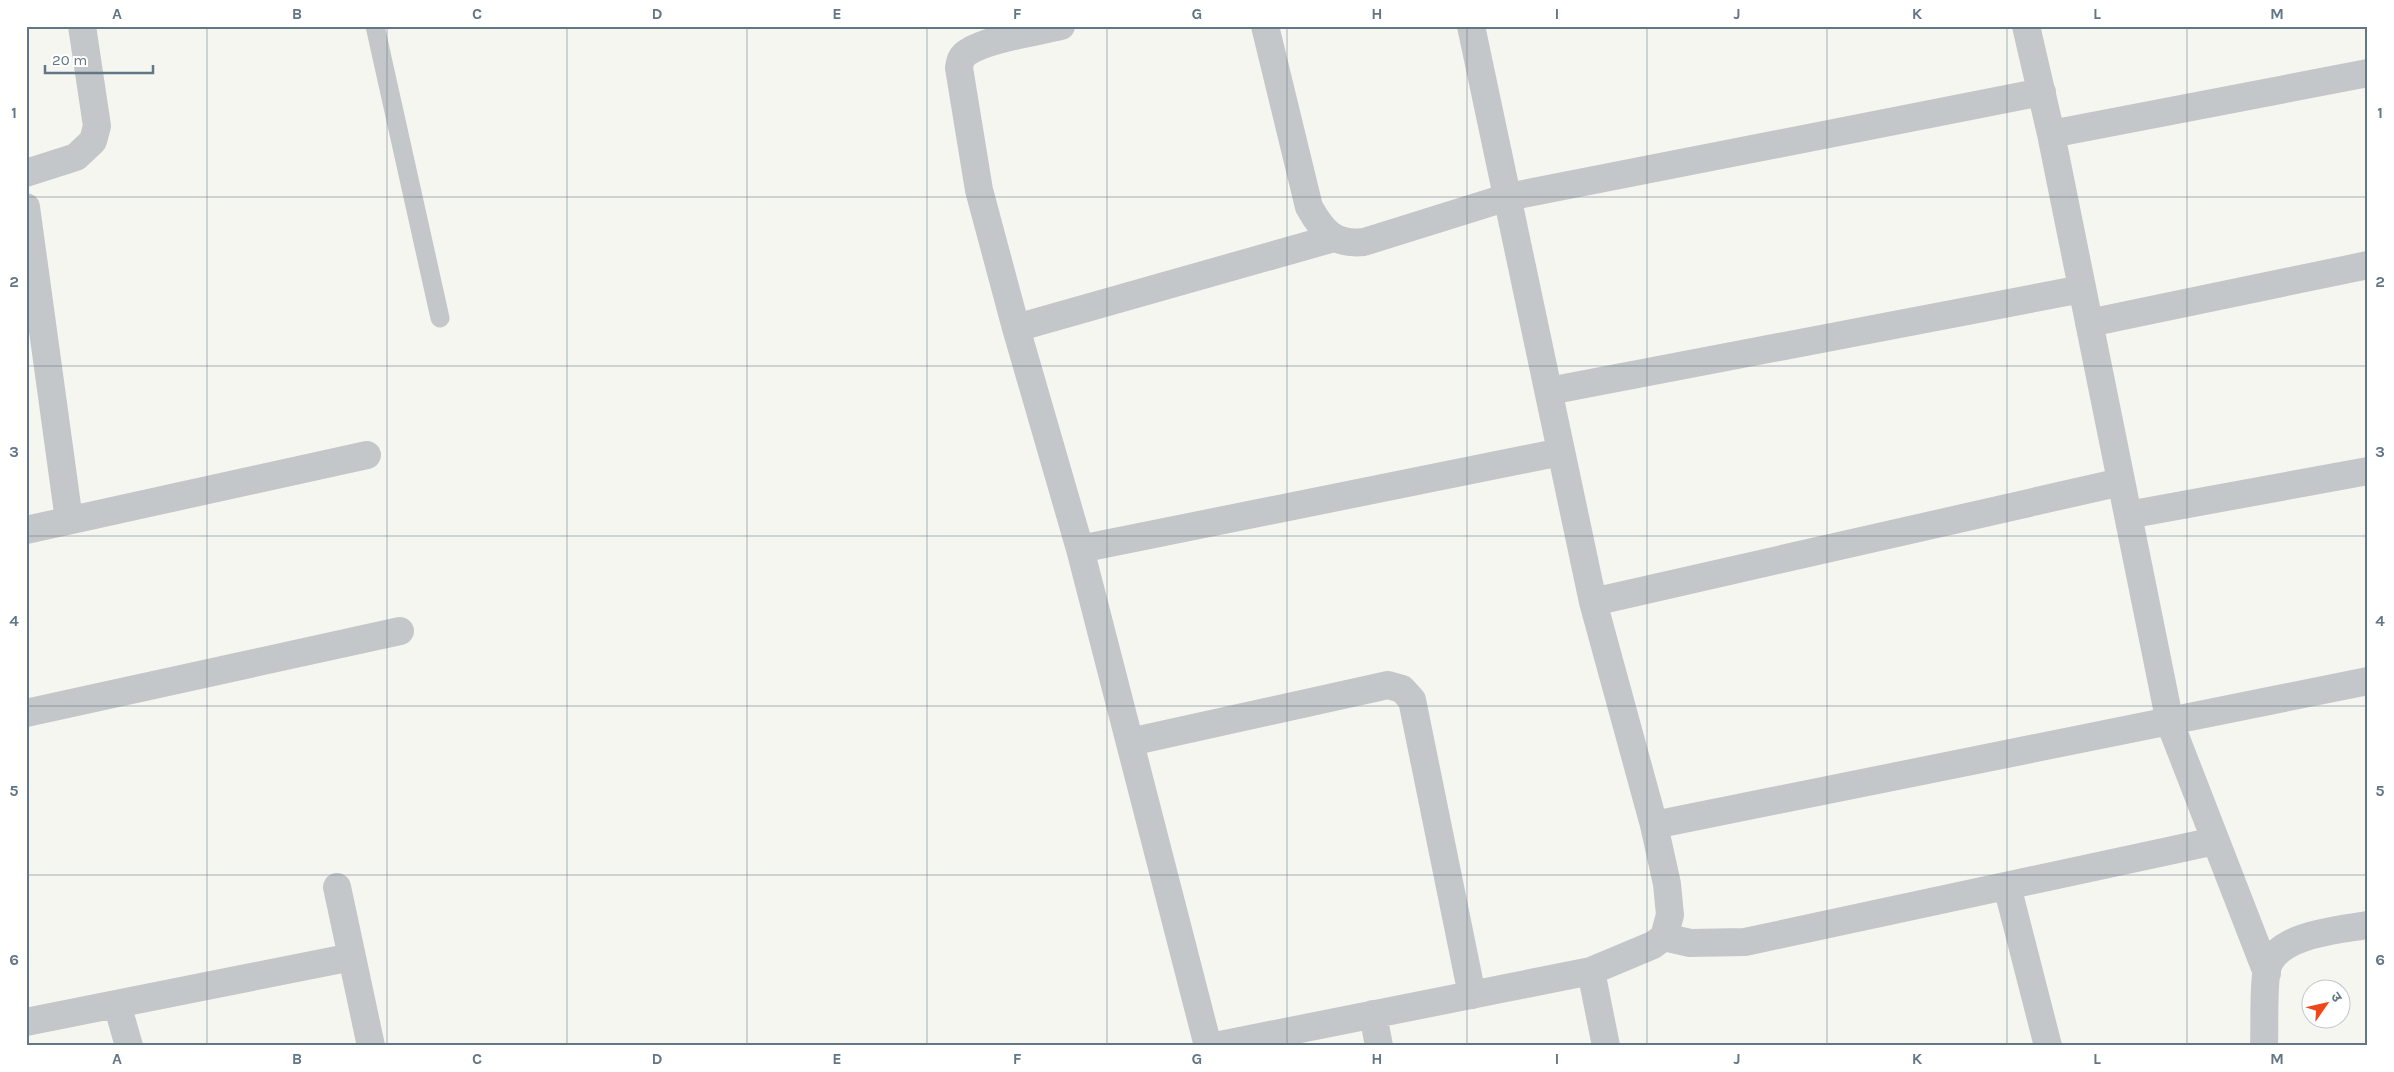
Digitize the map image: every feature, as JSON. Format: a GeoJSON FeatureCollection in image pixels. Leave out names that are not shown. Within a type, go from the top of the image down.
{"type":"FeatureCollection","features":[{"type":"Feature","properties":{"kind":"street"},"geometry":{"type":"LineString","coordinates":[[26,173],[76,157],[93,141],[97,126],[82,26]]}},
{"type":"Feature","properties":{"kind":"street"},"geometry":{"type":"LineString","coordinates":[[1061,26],[981,46],[967,52],[960,59],[959,68],[979,190],[1016,328],[1080,549],[1208,1046]]}},
{"type":"Feature","properties":{"kind":"street"},"geometry":{"type":"LineString","coordinates":[[1265,26],[1309,207],[1320,226],[1334,238],[1349,243],[1364,242],[1508,197],[2042,92]]}},
{"type":"Feature","properties":{"kind":"street"},"geometry":{"type":"LineString","coordinates":[[1216,1046],[1591,971],[1653,945],[1664,936],[1670,915],[1667,884],[1654,825],[1593,602],[1472,26]]}},
{"type":"Feature","properties":{"kind":"street"},"geometry":{"type":"LineString","coordinates":[[2026,26],[2051,134],[2170,723],[2267,973]]}},
{"type":"Feature","properties":{"kind":"street"},"geometry":{"type":"LineString","coordinates":[[2051,134],[2368,72]]}},
{"type":"Feature","properties":{"kind":"street"},"geometry":{"type":"LineString","coordinates":[[26,207],[69,520]]}},
{"type":"Feature","properties":{"kind":"street"},"geometry":{"type":"LineString","coordinates":[[1016,328],[1334,238]]}},
{"type":"Feature","properties":{"kind":"street"},"geometry":{"type":"LineString","coordinates":[[2089,324],[2368,265]]}},
{"type":"Feature","properties":{"kind":"street"},"geometry":{"type":"LineString","coordinates":[[1549,391],[2082,289]]}},
{"type":"Feature","properties":{"kind":"street"},"geometry":{"type":"LineString","coordinates":[[1080,549],[1562,452]]}},
{"type":"Feature","properties":{"kind":"street"},"geometry":{"type":"LineString","coordinates":[[26,530],[367,454]]}},
{"type":"Feature","properties":{"kind":"street"},"geometry":{"type":"LineString","coordinates":[[2128,515],[2368,471]]}},
{"type":"Feature","properties":{"kind":"street"},"geometry":{"type":"LineString","coordinates":[[1593,602],[2121,482]]}},
{"type":"Feature","properties":{"kind":"street"},"geometry":{"type":"LineString","coordinates":[[26,712],[400,631]]}},
{"type":"Feature","properties":{"kind":"street"},"geometry":{"type":"LineString","coordinates":[[1654,825],[2170,723],[2368,681]]}},
{"type":"Feature","properties":{"kind":"street"},"geometry":{"type":"LineString","coordinates":[[1130,742],[1388,685],[1402,690],[1412,700],[1472,994]]}},
{"type":"Feature","properties":{"kind":"street"},"geometry":{"type":"LineString","coordinates":[[1664,936],[1690,943],[1745,942],[2215,841]]}},
{"type":"Feature","properties":{"kind":"street"},"geometry":{"type":"LineString","coordinates":[[2007,886],[2048,1046]]}},
{"type":"Feature","properties":{"kind":"street"},"geometry":{"type":"LineString","coordinates":[[337,887],[371,1046]]}},
{"type":"Feature","properties":{"kind":"street"},"geometry":{"type":"LineString","coordinates":[[2264,1046],[2267,967],[2277,954],[2291,942],[2306,936],[2368,925]]}},
{"type":"Feature","properties":{"kind":"street"},"geometry":{"type":"LineString","coordinates":[[26,1022],[352,957]]}},
{"type":"Feature","properties":{"kind":"street"},"geometry":{"type":"LineString","coordinates":[[1591,971],[1606,1046]]}},
{"type":"Feature","properties":{"kind":"street"},"geometry":{"type":"LineString","coordinates":[[117,1004],[129,1046]]}},
{"type":"Feature","properties":{"kind":"street"},"geometry":{"type":"LineString","coordinates":[[1372,1014],[1379,1046]]}},
{"type":"Feature","properties":{"kind":"lane"},"geometry":{"type":"LineString","coordinates":[[374,26],[440,318]]}}]}
